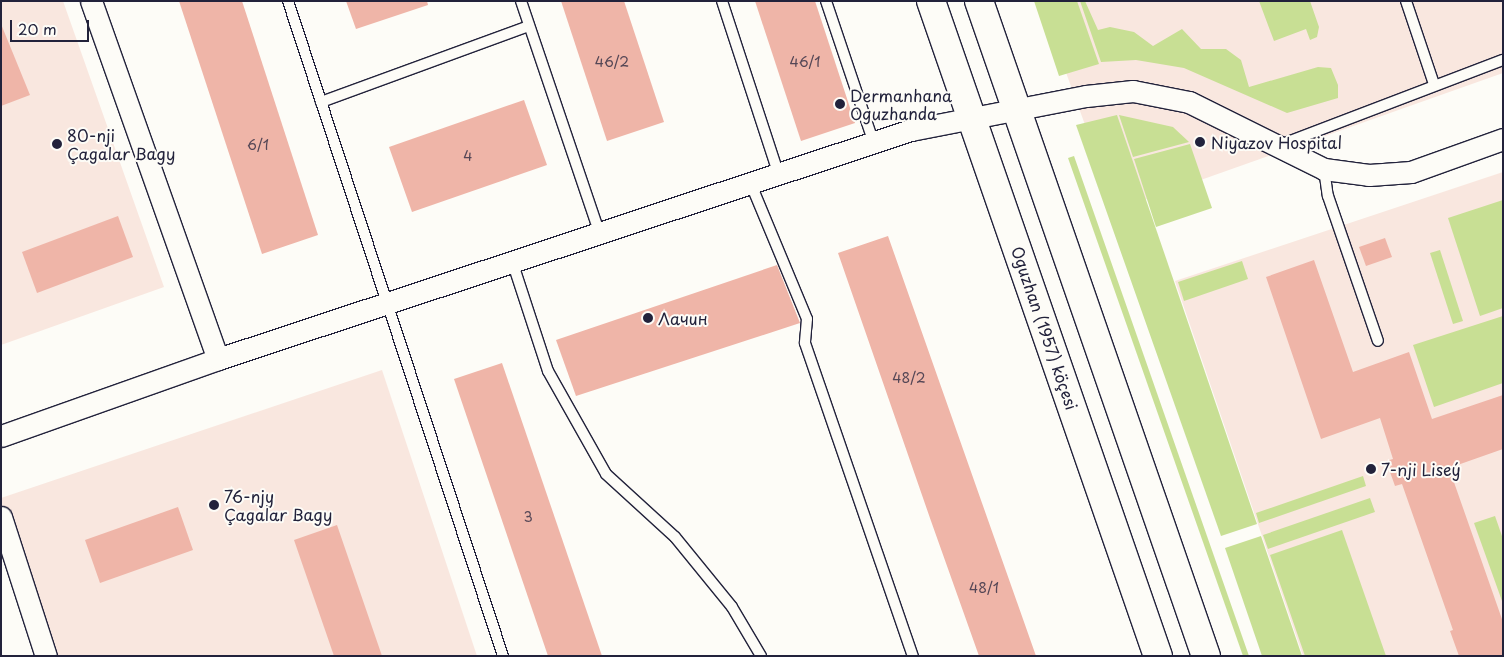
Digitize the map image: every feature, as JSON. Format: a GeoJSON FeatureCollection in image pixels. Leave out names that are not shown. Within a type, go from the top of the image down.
{"type":"FeatureCollection","features":[{"type":"Feature","properties":{"kind":"main road","name":"Oguzhan (1957) köçesi"},"geometry":{"type":"LineString","coordinates":[[931,1],[1158,656]]}},
{"type":"Feature","properties":{"kind":"main road"},"geometry":{"type":"LineString","coordinates":[[979,1],[1206,656]]}},
{"type":"Feature","properties":{"kind":"street"},"geometry":{"type":"LineString","coordinates":[[91,1],[218,359]]}},
{"type":"Feature","properties":{"kind":"street"},"geometry":{"type":"LineString","coordinates":[[1,436],[218,359],[873,141],[1017,110],[1110,92],[1160,94],[1189,102],[1324,169],[1369,175],[1411,172],[1503,139]]}},
{"type":"Feature","properties":{"kind":"street"},"geometry":{"type":"LineString","coordinates":[[1,517],[46,656]]}},
{"type":"Feature","properties":{"kind":"lane"},"geometry":{"type":"LineString","coordinates":[[288,1],[503,656]]}},
{"type":"Feature","properties":{"kind":"lane"},"geometry":{"type":"LineString","coordinates":[[521,1],[599,232]]}},
{"type":"Feature","properties":{"kind":"lane"},"geometry":{"type":"LineString","coordinates":[[722,1],[778,172]]}},
{"type":"Feature","properties":{"kind":"lane"},"geometry":{"type":"LineString","coordinates":[[826,1],[873,141]]}},
{"type":"Feature","properties":{"kind":"lane"},"geometry":{"type":"LineString","coordinates":[[1406,1],[1434,84]]}},
{"type":"Feature","properties":{"kind":"lane"},"geometry":{"type":"LineString","coordinates":[[321,102],[529,26]]}},
{"type":"Feature","properties":{"kind":"lane"},"geometry":{"type":"LineString","coordinates":[[1276,146],[1434,84],[1503,60]]}},
{"type":"Feature","properties":{"kind":"lane"},"geometry":{"type":"LineString","coordinates":[[1324,169],[1328,196],[1378,341]]}},
{"type":"Feature","properties":{"kind":"lane"},"geometry":{"type":"LineString","coordinates":[[750,182],[807,319],[805,343],[913,656]]}},
{"type":"Feature","properties":{"kind":"lane"},"geometry":{"type":"LineString","coordinates":[[512,261],[548,371],[606,474],[675,537],[732,607],[761,656]]}},
{"type":"Feature","properties":{"kind":"shaded area","name":"80-nji Çagalar Bagy"},"geometry":{"type":"Polygon","coordinates":[[[63,1],[164,287],[1,345],[1,2],[63,1]]]}},
{"type":"Feature","properties":{"kind":"shaded area","name":"Niyazov Hospital"},"geometry":{"type":"Polygon","coordinates":[[[1040,1],[1503,1],[1503,73],[1116,210],[1040,1]]]}},
{"type":"Feature","properties":{"kind":"shaded area","name":"7-nji Liseý"},"geometry":{"type":"Polygon","coordinates":[[[1503,172],[1503,656],[1303,656],[1175,281],[1503,172]]]}},
{"type":"Feature","properties":{"kind":"shaded area","name":"76-njy Çagalar Bagy"},"geometry":{"type":"Polygon","coordinates":[[[382,370],[477,656],[49,656],[1,513],[1,498],[382,370]]]}},
{"type":"Feature","properties":{"kind":"green space"},"geometry":{"type":"Polygon","coordinates":[[[1034,1],[1077,1],[1099,64],[1059,76],[1034,1]]]}},
{"type":"Feature","properties":{"kind":"green space"},"geometry":{"type":"Polygon","coordinates":[[[1080,1],[1085,1],[1098,30],[1110,27],[1134,32],[1153,46],[1182,29],[1201,49],[1226,49],[1241,60],[1249,87],[1318,67],[1331,68],[1338,85],[1338,98],[1287,113],[1184,68],[1136,60],[1101,62],[1080,1]]]}},
{"type":"Feature","properties":{"kind":"green space"},"geometry":{"type":"Polygon","coordinates":[[[1259,1],[1310,1],[1319,27],[1317,37],[1310,40],[1306,29],[1274,41],[1259,1]]]}},
{"type":"Feature","properties":{"kind":"green space"},"geometry":{"type":"Polygon","coordinates":[[[1117,115],[1257,524],[1221,536],[1076,125],[1117,115]]]}},
{"type":"Feature","properties":{"kind":"green space"},"geometry":{"type":"Polygon","coordinates":[[[1119,115],[1173,127],[1189,142],[1133,157],[1119,115]]]}},
{"type":"Feature","properties":{"kind":"green space"},"geometry":{"type":"Polygon","coordinates":[[[1190,144],[1212,208],[1156,227],[1134,159],[1190,144]]]}},
{"type":"Feature","properties":{"kind":"green space"},"geometry":{"type":"Polygon","coordinates":[[[1074,156],[1249,656],[1243,656],[1068,158],[1074,156]]]}},
{"type":"Feature","properties":{"kind":"green space"},"geometry":{"type":"Polygon","coordinates":[[[1503,200],[1503,308],[1480,316],[1448,218],[1503,200]]]}},
{"type":"Feature","properties":{"kind":"green space"},"geometry":{"type":"Polygon","coordinates":[[[1440,250],[1463,321],[1453,324],[1430,253],[1440,250]]]}},
{"type":"Feature","properties":{"kind":"green space"},"geometry":{"type":"Polygon","coordinates":[[[1242,261],[1248,279],[1184,301],[1178,282],[1242,261]]]}},
{"type":"Feature","properties":{"kind":"green space"},"geometry":{"type":"Polygon","coordinates":[[[1503,316],[1503,383],[1434,407],[1413,345],[1503,316]]]}},
{"type":"Feature","properties":{"kind":"green space"},"geometry":{"type":"Polygon","coordinates":[[[1363,476],[1366,486],[1259,523],[1256,513],[1363,476]]]}},
{"type":"Feature","properties":{"kind":"green space"},"geometry":{"type":"Polygon","coordinates":[[[1370,498],[1375,512],[1268,549],[1263,535],[1370,498]]]}},
{"type":"Feature","properties":{"kind":"green space"},"geometry":{"type":"Polygon","coordinates":[[[1495,516],[1503,539],[1502,601],[1474,523],[1495,516]]]}},
{"type":"Feature","properties":{"kind":"green space"},"geometry":{"type":"Polygon","coordinates":[[[1342,530],[1386,656],[1305,656],[1270,555],[1342,530]]]}},
{"type":"Feature","properties":{"kind":"green space"},"geometry":{"type":"Polygon","coordinates":[[[1261,536],[1302,656],[1262,656],[1225,548],[1261,536]]]}},
{"type":"Feature","properties":{"kind":"building"},"geometry":{"type":"Polygon","coordinates":[[[179,1],[242,1],[318,235],[262,254],[179,1]]]}},
{"type":"Feature","properties":{"kind":"building"},"geometry":{"type":"Polygon","coordinates":[[[346,1],[427,1],[428,5],[356,29],[346,1]]]}},
{"type":"Feature","properties":{"kind":"building"},"geometry":{"type":"Polygon","coordinates":[[[561,1],[624,1],[664,122],[607,141],[561,1]]]}},
{"type":"Feature","properties":{"kind":"building"},"geometry":{"type":"Polygon","coordinates":[[[755,1],[815,1],[855,123],[801,141],[755,1]]]}},
{"type":"Feature","properties":{"kind":"building"},"geometry":{"type":"Polygon","coordinates":[[[1,24],[30,95],[1,106],[1,24]]]}},
{"type":"Feature","properties":{"kind":"building"},"geometry":{"type":"Polygon","coordinates":[[[524,100],[547,165],[412,212],[389,147],[524,100]]]}},
{"type":"Feature","properties":{"kind":"building"},"geometry":{"type":"Polygon","coordinates":[[[118,216],[133,257],[37,293],[22,252],[118,216]]]}},
{"type":"Feature","properties":{"kind":"building"},"geometry":{"type":"Polygon","coordinates":[[[888,236],[1036,656],[979,656],[931,521],[838,253],[888,236]]]}},
{"type":"Feature","properties":{"kind":"building"},"geometry":{"type":"Polygon","coordinates":[[[1385,238],[1392,257],[1366,266],[1359,247],[1385,238]]]}},
{"type":"Feature","properties":{"kind":"building"},"geometry":{"type":"Polygon","coordinates":[[[1314,260],[1353,372],[1409,352],[1432,419],[1503,395],[1503,449],[1449,468],[1503,622],[1503,656],[1459,656],[1450,631],[1453,630],[1402,484],[1395,486],[1386,461],[1393,459],[1380,418],[1321,439],[1266,277],[1314,260]]]}},
{"type":"Feature","properties":{"kind":"building"},"geometry":{"type":"Polygon","coordinates":[[[777,265],[800,323],[576,396],[556,340],[777,265]]]}},
{"type":"Feature","properties":{"kind":"building"},"geometry":{"type":"Polygon","coordinates":[[[502,363],[602,656],[548,656],[454,379],[502,363]]]}},
{"type":"Feature","properties":{"kind":"building"},"geometry":{"type":"Polygon","coordinates":[[[178,507],[193,550],[100,583],[85,540],[178,507]]]}},
{"type":"Feature","properties":{"kind":"building"},"geometry":{"type":"Polygon","coordinates":[[[337,525],[382,656],[334,656],[294,540],[337,525]]]}},
{"type":"Feature","properties":{"kind":"place","name":"Dermanhana Oguzhanda"},"geometry":{"type":"Point","coordinates":[840,104]}},
{"type":"Feature","properties":{"kind":"place","name":"Niyazov Hospital"},"geometry":{"type":"Point","coordinates":[1200,142]}},
{"type":"Feature","properties":{"kind":"place","name":"80-nji Çagalar Bagy"},"geometry":{"type":"Point","coordinates":[57,144]}},
{"type":"Feature","properties":{"kind":"place","name":"Лачин"},"geometry":{"type":"Point","coordinates":[648,318]}},
{"type":"Feature","properties":{"kind":"place","name":"7-nji Liseý"},"geometry":{"type":"Point","coordinates":[1371,469]}},
{"type":"Feature","properties":{"kind":"place","name":"76-njy Çagalar Bagy"},"geometry":{"type":"Point","coordinates":[214,505]}}]}
